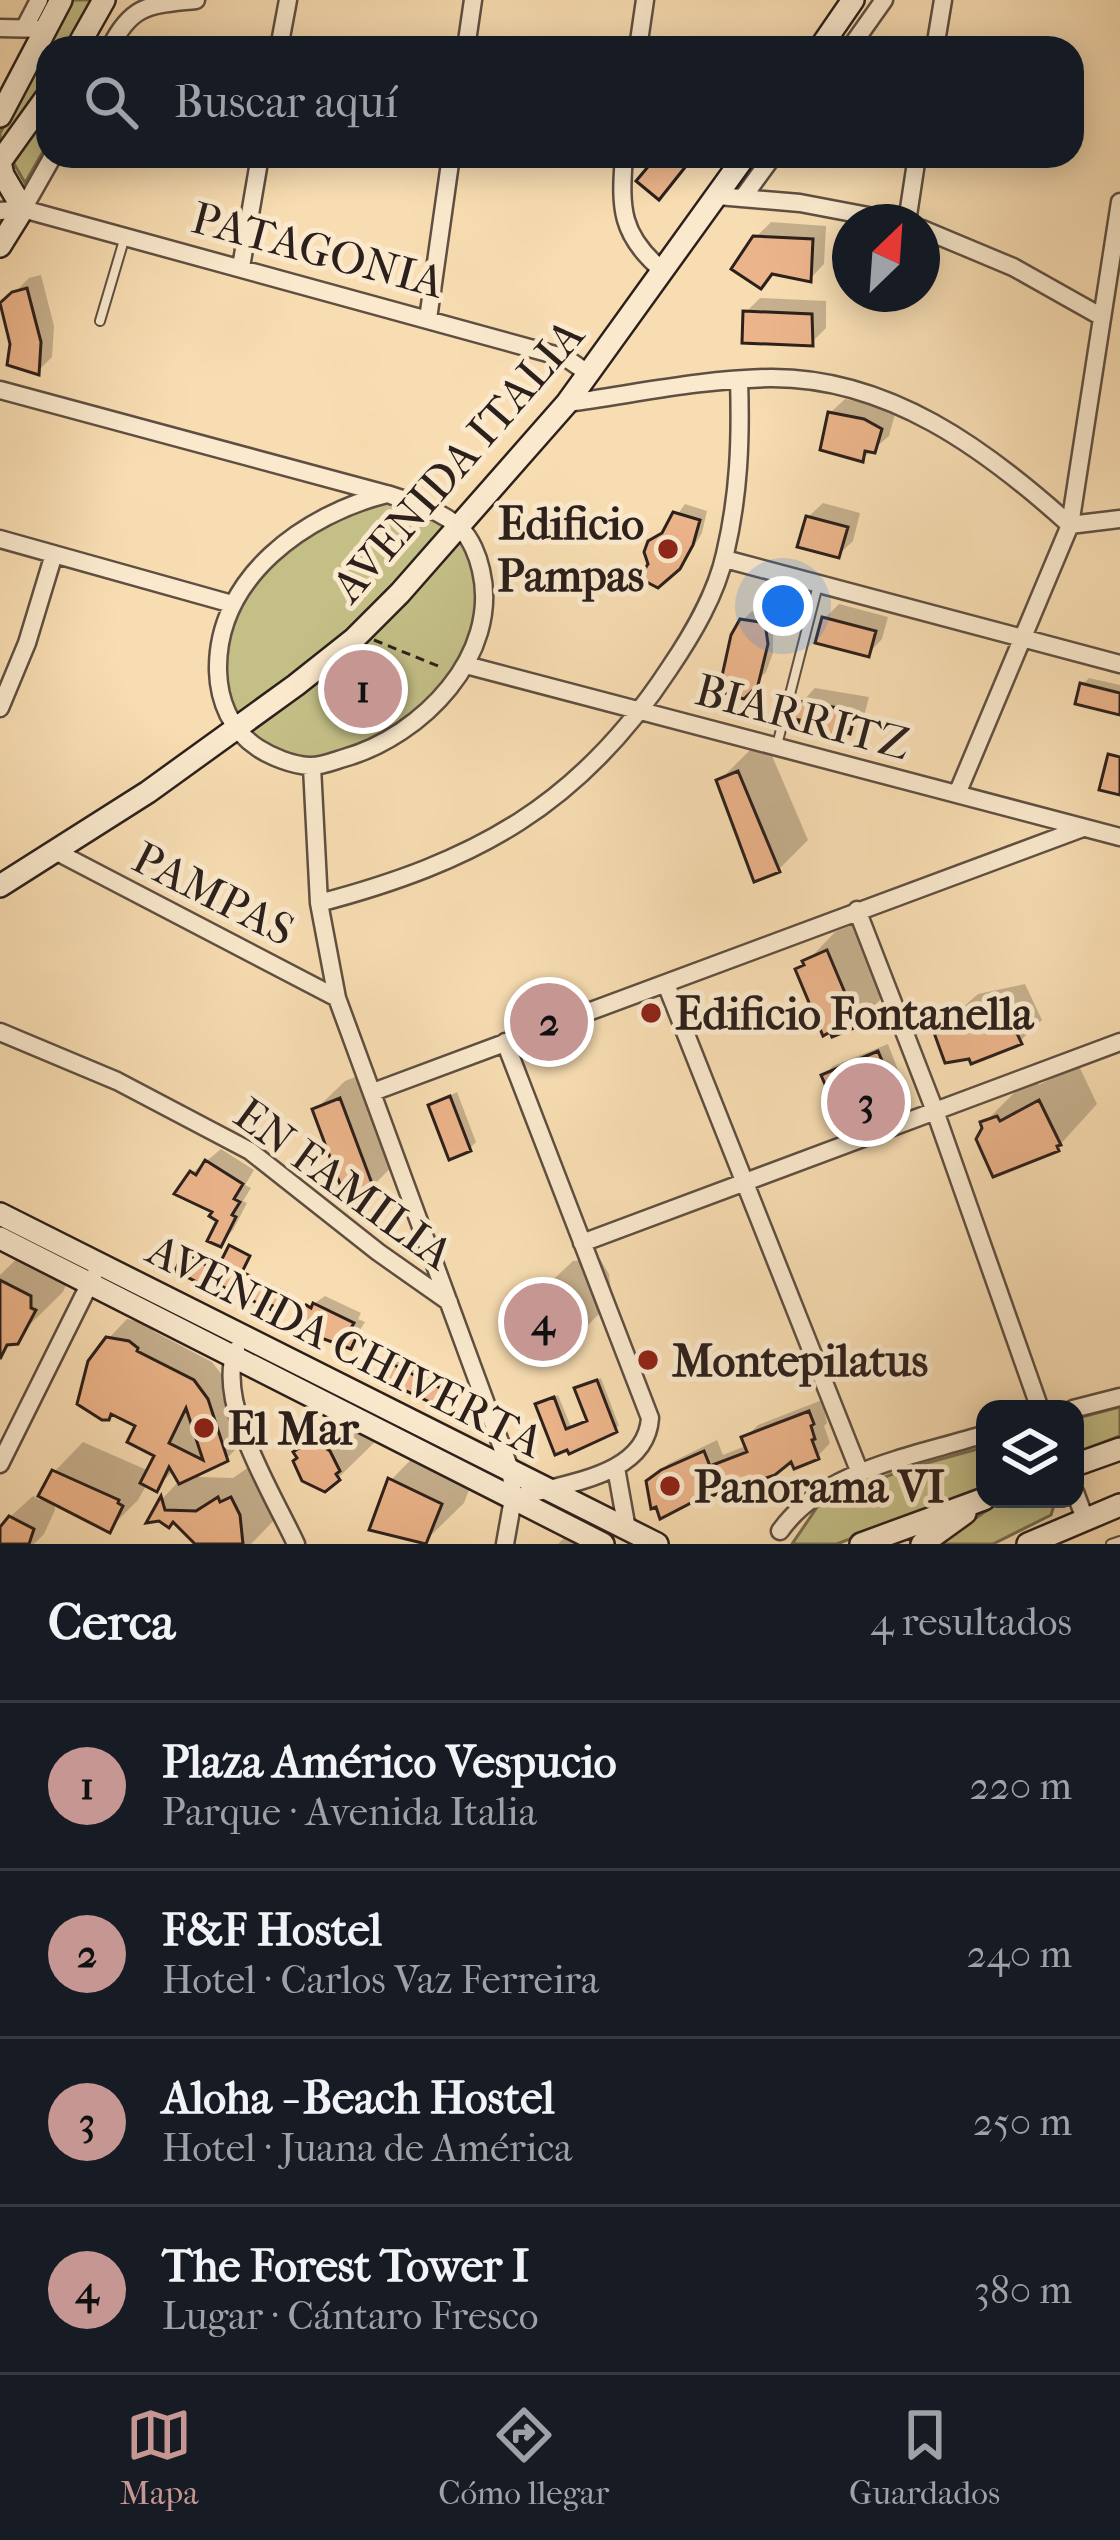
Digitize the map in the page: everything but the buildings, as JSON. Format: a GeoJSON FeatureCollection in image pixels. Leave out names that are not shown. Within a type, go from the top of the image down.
{"type":"FeatureCollection","features":[{"type":"Feature","properties":{"kind":"street"},"geometry":{"type":"LineString","coordinates":[[0,116],[36,28],[39,0]]}},
{"type":"Feature","properties":{"kind":"street"},"geometry":{"type":"LineString","coordinates":[[0,28],[36,28],[61,0]]}},
{"type":"Feature","properties":{"kind":"street"},"geometry":{"type":"LineString","coordinates":[[106,0],[112,36]]}},
{"type":"Feature","properties":{"kind":"street"},"geometry":{"type":"LineString","coordinates":[[84,36],[106,0]]}},
{"type":"Feature","properties":{"kind":"street"},"geometry":{"type":"LineString","coordinates":[[118,36],[144,7],[196,0]]}},
{"type":"Feature","properties":{"kind":"street"},"geometry":{"type":"LineString","coordinates":[[282,36],[288,0]]}},
{"type":"Feature","properties":{"kind":"street"},"geometry":{"type":"LineString","coordinates":[[468,36],[472,0]]}},
{"type":"Feature","properties":{"kind":"street"},"geometry":{"type":"LineString","coordinates":[[640,36],[645,0]]}},
{"type":"Feature","properties":{"kind":"street"},"geometry":{"type":"LineString","coordinates":[[828,36],[853,0]]}},
{"type":"Feature","properties":{"kind":"street"},"geometry":{"type":"LineString","coordinates":[[858,36],[884,0]]}},
{"type":"Feature","properties":{"kind":"street"},"geometry":{"type":"LineString","coordinates":[[937,36],[943,0]]}},
{"type":"Feature","properties":{"kind":"street"},"geometry":{"type":"LineString","coordinates":[[11,210],[0,162],[36,112]]}},
{"type":"Feature","properties":{"kind":"street"},"geometry":{"type":"LineString","coordinates":[[0,246],[11,210],[44,168]]}},
{"type":"Feature","properties":{"kind":"street"},"geometry":{"type":"LineString","coordinates":[[241,267],[258,168]]}},
{"type":"Feature","properties":{"kind":"street"},"geometry":{"type":"LineString","coordinates":[[428,319],[449,168]]}},
{"type":"Feature","properties":{"kind":"street"},"geometry":{"type":"LineString","coordinates":[[623,168],[622,218],[647,258],[663,271]]}},
{"type":"Feature","properties":{"kind":"street","name":"AVENIDA ITALIA"},"geometry":{"type":"LineString","coordinates":[[0,886],[57,853],[236,729],[354,638],[400,593],[567,403],[738,168]]}},
{"type":"Feature","properties":{"kind":"street"},"geometry":{"type":"LineString","coordinates":[[744,196],[764,168]]}},
{"type":"Feature","properties":{"kind":"street"},"geometry":{"type":"LineString","coordinates":[[907,204],[914,168]]}},
{"type":"Feature","properties":{"kind":"street"},"geometry":{"type":"LineString","coordinates":[[718,196],[832,210]]}},
{"type":"Feature","properties":{"kind":"street"},"geometry":{"type":"LineString","coordinates":[[957,794],[1070,525],[1120,202]]}},
{"type":"Feature","properties":{"kind":"street","name":"PATAGONIA"},"geometry":{"type":"LineString","coordinates":[[11,210],[241,267],[566,358],[589,374]]}},
{"type":"Feature","properties":{"kind":"street"},"geometry":{"type":"LineString","coordinates":[[940,237],[1013,267],[1102,317]]}},
{"type":"Feature","properties":{"kind":"street"},"geometry":{"type":"LineString","coordinates":[[567,403],[739,380],[801,380],[853,389],[929,419],[988,456],[1070,525],[1120,519]]}},
{"type":"Feature","properties":{"kind":"street","name":"PAMPAS"},"geometry":{"type":"LineString","coordinates":[[320,903],[403,879],[491,841],[576,779],[613,746],[642,710],[693,632],[724,559],[741,469],[739,380]]}},
{"type":"Feature","properties":{"kind":"street"},"geometry":{"type":"LineString","coordinates":[[0,390],[387,494],[426,507],[458,527],[479,559],[486,588],[484,623],[462,670],[403,730],[362,752],[311,767],[278,758],[236,729],[219,696],[218,660],[232,604],[256,571],[306,527],[346,504],[387,494]]}},
{"type":"Feature","properties":{"kind":"street"},"geometry":{"type":"LineString","coordinates":[[0,539],[232,604]]}},
{"type":"Feature","properties":{"kind":"street"},"geometry":{"type":"LineString","coordinates":[[0,708],[27,643],[54,554]]}},
{"type":"Feature","properties":{"kind":"street"},"geometry":{"type":"LineString","coordinates":[[724,559],[1120,664]]}},
{"type":"Feature","properties":{"kind":"street","name":"BIARRITZ"},"geometry":{"type":"LineString","coordinates":[[462,670],[642,710],[1120,837]]}},
{"type":"Feature","properties":{"kind":"street"},"geometry":{"type":"LineString","coordinates":[[311,767],[320,903],[337,998],[511,1472],[513,1498],[505,1544]]}},
{"type":"Feature","properties":{"kind":"street"},"geometry":{"type":"LineString","coordinates":[[373,1092],[1083,828]]}},
{"type":"Feature","properties":{"kind":"street","name":"PAMPAS"},"geometry":{"type":"LineString","coordinates":[[57,853],[337,998]]}},
{"type":"Feature","properties":{"kind":"street"},"geometry":{"type":"LineString","coordinates":[[857,910],[935,1111],[1037,1400]]}},
{"type":"Feature","properties":{"kind":"street"},"geometry":{"type":"LineString","coordinates":[[666,984],[860,1473]]}},
{"type":"Feature","properties":{"kind":"street","name":"EN FAMILIA"},"geometry":{"type":"LineString","coordinates":[[0,1032],[117,1082],[250,1151],[450,1303]]}},
{"type":"Feature","properties":{"kind":"street"},"geometry":{"type":"LineString","coordinates":[[505,1042],[650,1418],[646,1439],[616,1468],[513,1498]]}},
{"type":"Feature","properties":{"kind":"street"},"geometry":{"type":"LineString","coordinates":[[582,1244],[1119,1044]]}},
{"type":"Feature","properties":{"kind":"street","name":"AVENIDA CHIVERTA"},"geometry":{"type":"LineString","coordinates":[[0,1214],[95,1274],[238,1346],[657,1544]]}},
{"type":"Feature","properties":{"kind":"street","name":"AVENIDA CHIVERTA"},"geometry":{"type":"LineString","coordinates":[[0,1238],[95,1274]]}},
{"type":"Feature","properties":{"kind":"street"},"geometry":{"type":"LineString","coordinates":[[0,1464],[95,1274]]}},
{"type":"Feature","properties":{"kind":"street"},"geometry":{"type":"LineString","coordinates":[[238,1346],[230,1370],[233,1402],[296,1544]]}},
{"type":"Feature","properties":{"kind":"street","name":"AVENIDA CHIVERTA"},"geometry":{"type":"LineString","coordinates":[[238,1346],[603,1544]]}},
{"type":"Feature","properties":{"kind":"street"},"geometry":{"type":"LineString","coordinates":[[1084,1406],[1120,1397]]}},
{"type":"Feature","properties":{"kind":"street"},"geometry":{"type":"LineString","coordinates":[[780,1531],[806,1499],[860,1473],[976,1438]]}},
{"type":"Feature","properties":{"kind":"street"},"geometry":{"type":"LineString","coordinates":[[1084,1462],[1120,1449]]}},
{"type":"Feature","properties":{"kind":"street"},"geometry":{"type":"LineString","coordinates":[[616,1468],[626,1529]]}},
{"type":"Feature","properties":{"kind":"street"},"geometry":{"type":"LineString","coordinates":[[861,1544],[976,1502]]}},
{"type":"Feature","properties":{"kind":"street"},"geometry":{"type":"LineString","coordinates":[[1028,1544],[1120,1504]]}},
{"type":"Feature","properties":{"kind":"street"},"geometry":{"type":"LineString","coordinates":[[922,1544],[976,1505]]}},
{"type":"Feature","properties":{"kind":"street"},"geometry":{"type":"LineString","coordinates":[[1081,1508],[1085,1519]]}},
{"type":"Feature","properties":{"kind":"lane"},"geometry":{"type":"LineString","coordinates":[[100,321],[125,238]]}},
{"type":"Feature","properties":{"kind":"lane"},"geometry":{"type":"LineString","coordinates":[[776,746],[819,584]]}},
{"type":"Feature","properties":{"kind":"lane"},"geometry":{"type":"LineString","coordinates":[[1111,1544],[1120,1541]]}},
{"type":"Feature","properties":{"kind":"path"},"geometry":{"type":"LineString","coordinates":[[354,638],[362,646],[370,638],[462,670]]}},
{"type":"Feature","properties":{"kind":"path"},"geometry":{"type":"LineString","coordinates":[[347,1228],[378,1215],[388,1194],[406,1181]]}},
{"type":"Feature","properties":{"kind":"shaded area"},"geometry":{"type":"Polygon","coordinates":[[[72,0],[98,0],[76,36],[53,36],[72,0]]]}},
{"type":"Feature","properties":{"kind":"shaded area"},"geometry":{"type":"Polygon","coordinates":[[[36,66],[36,97],[0,150],[0,133],[36,66]]]}},
{"type":"Feature","properties":{"kind":"shaded area"},"geometry":{"type":"Polygon","coordinates":[[[36,126],[36,164],[25,183],[13,162],[36,126]]]}},
{"type":"Feature","properties":{"kind":"shaded area"},"geometry":{"type":"Polygon","coordinates":[[[387,494],[458,527],[486,588],[466,665],[403,731],[312,767],[236,729],[218,660],[232,604],[281,546],[387,494]]]}},
{"type":"Feature","properties":{"kind":"shaded area"},"geometry":{"type":"Polygon","coordinates":[[[246,1353],[500,1475],[497,1481],[246,1353]]]}},
{"type":"Feature","properties":{"kind":"shaded area"},"geometry":{"type":"Polygon","coordinates":[[[1120,1407],[1120,1436],[1084,1450],[1084,1416],[1120,1407]]]}},
{"type":"Feature","properties":{"kind":"shaded area"},"geometry":{"type":"Polygon","coordinates":[[[976,1449],[976,1490],[837,1544],[792,1544],[822,1500],[976,1449]]]}},
{"type":"Feature","properties":{"kind":"shaded area"},"geometry":{"type":"Polygon","coordinates":[[[990,1508],[1053,1508],[1051,1515],[993,1544],[939,1544],[990,1508]]]}},
{"type":"Feature","properties":{"kind":"place","name":"Edificio Pampas"},"geometry":{"type":"Point","coordinates":[668,549]}},
{"type":"Feature","properties":{"kind":"place","name":"Plaza Américo Vespucio"},"geometry":{"type":"Point","coordinates":[363,689]}},
{"type":"Feature","properties":{"kind":"place","name":"Edificio Fontanella"},"geometry":{"type":"Point","coordinates":[651,1013]}},
{"type":"Feature","properties":{"kind":"place","name":"F&F Hostel"},"geometry":{"type":"Point","coordinates":[549,1022]}},
{"type":"Feature","properties":{"kind":"place","name":"Aloha - Beach Hostel"},"geometry":{"type":"Point","coordinates":[866,1102]}},
{"type":"Feature","properties":{"kind":"place","name":"The Forest Tower I"},"geometry":{"type":"Point","coordinates":[543,1322]}},
{"type":"Feature","properties":{"kind":"place","name":"Montepilatus"},"geometry":{"type":"Point","coordinates":[648,1360]}},
{"type":"Feature","properties":{"kind":"place","name":"El Mar"},"geometry":{"type":"Point","coordinates":[204,1428]}},
{"type":"Feature","properties":{"kind":"place","name":"Panorama VI"},"geometry":{"type":"Point","coordinates":[670,1486]}}]}
